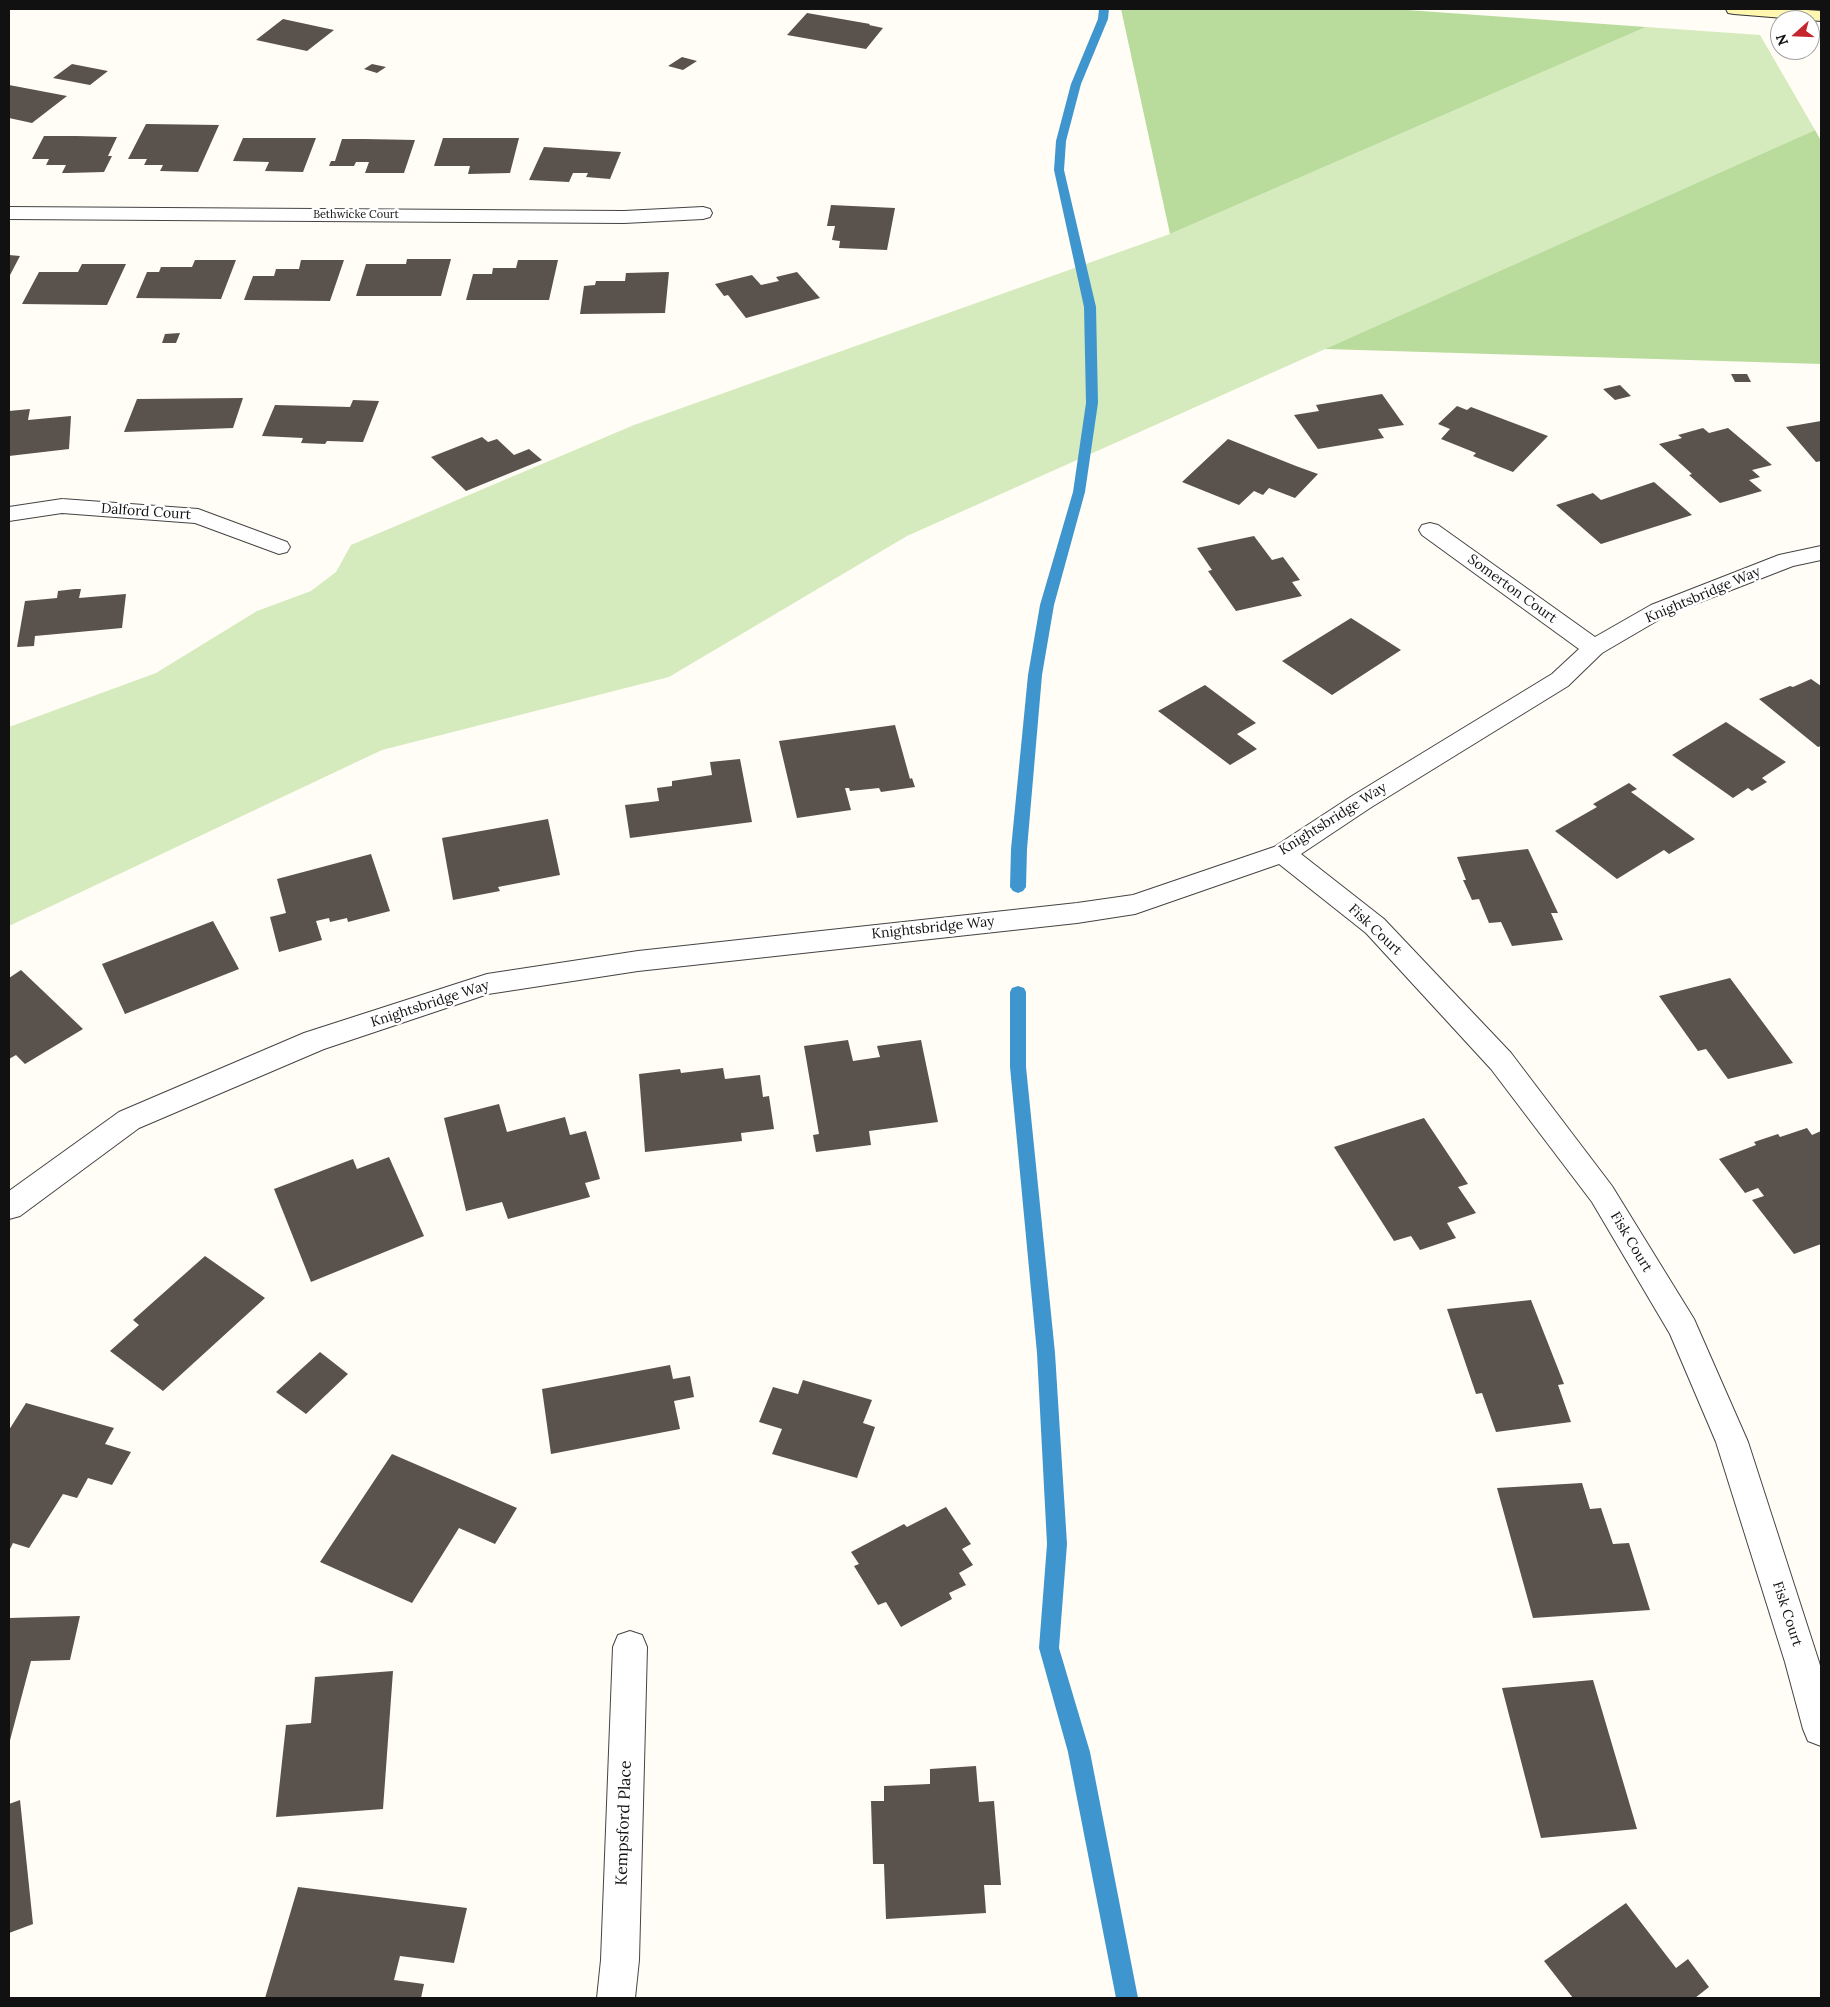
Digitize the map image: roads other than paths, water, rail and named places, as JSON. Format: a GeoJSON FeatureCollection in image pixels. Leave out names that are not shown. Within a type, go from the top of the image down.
{"type":"FeatureCollection","features":[{"type":"Feature","properties":{"kind":"street"},"geometry":{"type":"LineString","coordinates":[[1734,9],[1821,16]]}},
{"type":"Feature","properties":{"kind":"street","name":"Bethwicke Court"},"geometry":{"type":"LineString","coordinates":[[9,213],[624,217],[704,213]]}},
{"type":"Feature","properties":{"kind":"street","name":"Dalford Court"},"geometry":{"type":"LineString","coordinates":[[9,514],[62,506],[198,516],[279,546]]}},
{"type":"Feature","properties":{"kind":"street","name":"Somerton Court"},"geometry":{"type":"LineString","coordinates":[[1430,530],[1594,648]]}},
{"type":"Feature","properties":{"kind":"street","name":"Knightsbridge Way"},"geometry":{"type":"LineString","coordinates":[[9,1207],[129,1120],[314,1041],[487,984],[638,961],[1077,913],[1135,904],[1283,852],[1560,680],[1594,648],[1660,610],[1787,560],[1821,553]]}},
{"type":"Feature","properties":{"kind":"street","name":"Fisk Court"},"geometry":{"type":"LineString","coordinates":[[1283,852],[1375,926],[1501,1061],[1602,1194],[1683,1328],[1732,1442],[1821,1729]]}},
{"type":"Feature","properties":{"kind":"street","name":"Kempsford Place"},"geometry":{"type":"LineString","coordinates":[[616,1998],[620,1960],[630,1648]]}},
{"type":"Feature","properties":{"kind":"waterway"},"geometry":{"type":"LineString","coordinates":[[1018,887],[1019,849],[1035,675],[1047,605],[1079,492],[1092,403],[1090,307],[1059,170],[1061,141],[1076,84],[1103,19],[1104,9]]}},
{"type":"Feature","properties":{"kind":"waterway"},"geometry":{"type":"LineString","coordinates":[[1018,992],[1018,1067],[1046,1353],[1057,1544],[1049,1648],[1079,1752],[1127,1998]]}}]}
